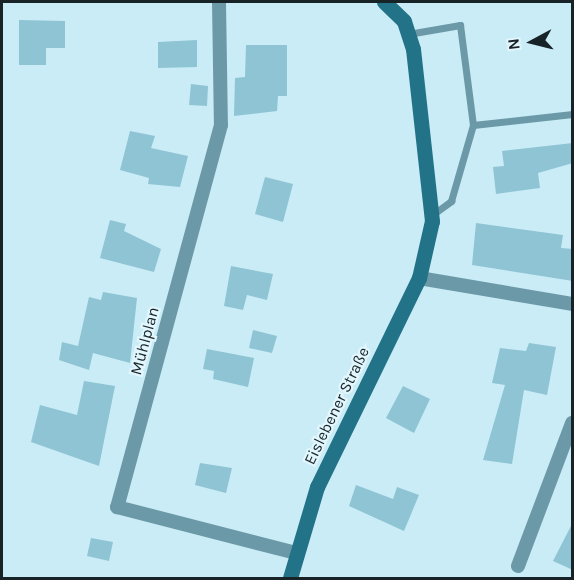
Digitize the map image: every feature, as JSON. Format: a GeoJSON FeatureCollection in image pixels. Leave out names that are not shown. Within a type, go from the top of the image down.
{"type":"FeatureCollection","features":[{"type":"Feature","properties":{"kind":"main road","name":"Eislebener Straße"},"geometry":{"type":"LineString","coordinates":[[290,579],[317,487],[419,278],[432,215],[408,34],[404,21],[384,2]]}},
{"type":"Feature","properties":{"kind":"street","name":"Mühlplan"},"geometry":{"type":"LineString","coordinates":[[219,2],[221,125],[117,507],[296,553]]}},
{"type":"Feature","properties":{"kind":"street"},"geometry":{"type":"LineString","coordinates":[[419,278],[573,304]]}},
{"type":"Feature","properties":{"kind":"street"},"geometry":{"type":"LineString","coordinates":[[518,566],[573,423]]}},
{"type":"Feature","properties":{"kind":"lane"},"geometry":{"type":"LineString","coordinates":[[408,34],[460,26],[472,125],[451,201],[432,215]]}},
{"type":"Feature","properties":{"kind":"lane"},"geometry":{"type":"LineString","coordinates":[[472,125],[573,114]]}},
{"type":"Feature","properties":{"kind":"building"},"geometry":{"type":"Polygon","coordinates":[[[19,20],[65,21],[65,48],[46,48],[46,65],[19,65],[19,20]]]}},
{"type":"Feature","properties":{"kind":"building"},"geometry":{"type":"Polygon","coordinates":[[[197,40],[197,67],[158,68],[158,42],[197,40]]]}},
{"type":"Feature","properties":{"kind":"building"},"geometry":{"type":"Polygon","coordinates":[[[246,45],[287,45],[287,96],[278,96],[277,111],[234,116],[235,78],[245,77],[246,45]]]}},
{"type":"Feature","properties":{"kind":"building"},"geometry":{"type":"Polygon","coordinates":[[[191,84],[208,86],[207,106],[189,105],[191,84]]]}},
{"type":"Feature","properties":{"kind":"building"},"geometry":{"type":"Polygon","coordinates":[[[130,131],[155,136],[151,148],[188,156],[180,187],[148,184],[149,178],[120,170],[130,131]]]}},
{"type":"Feature","properties":{"kind":"building"},"geometry":{"type":"Polygon","coordinates":[[[573,143],[573,163],[538,173],[540,188],[496,194],[493,167],[504,166],[502,151],[573,143]]]}},
{"type":"Feature","properties":{"kind":"building"},"geometry":{"type":"Polygon","coordinates":[[[265,177],[293,184],[283,222],[255,214],[265,177]]]}},
{"type":"Feature","properties":{"kind":"building"},"geometry":{"type":"Polygon","coordinates":[[[110,220],[126,224],[124,231],[161,249],[154,272],[100,258],[110,220]]]}},
{"type":"Feature","properties":{"kind":"building"},"geometry":{"type":"Polygon","coordinates":[[[476,223],[563,235],[561,248],[573,249],[573,281],[472,265],[476,223]]]}},
{"type":"Feature","properties":{"kind":"building"},"geometry":{"type":"Polygon","coordinates":[[[231,266],[273,274],[267,300],[247,295],[243,310],[224,306],[231,266]]]}},
{"type":"Feature","properties":{"kind":"building"},"geometry":{"type":"Polygon","coordinates":[[[103,292],[137,298],[130,363],[93,353],[89,370],[59,360],[62,342],[78,346],[89,297],[101,300],[103,292]]]}},
{"type":"Feature","properties":{"kind":"building"},"geometry":{"type":"Polygon","coordinates":[[[253,330],[277,336],[272,353],[249,348],[253,330]]]}},
{"type":"Feature","properties":{"kind":"building"},"geometry":{"type":"Polygon","coordinates":[[[529,343],[556,347],[547,395],[524,390],[512,464],[483,460],[505,385],[492,383],[500,348],[526,351],[529,343]]]}},
{"type":"Feature","properties":{"kind":"building"},"geometry":{"type":"Polygon","coordinates":[[[207,349],[254,358],[248,387],[213,379],[214,371],[203,369],[207,349]]]}},
{"type":"Feature","properties":{"kind":"building"},"geometry":{"type":"Polygon","coordinates":[[[84,381],[115,386],[99,466],[31,442],[40,405],[77,415],[84,381]]]}},
{"type":"Feature","properties":{"kind":"building"},"geometry":{"type":"Polygon","coordinates":[[[403,386],[430,399],[414,433],[386,418],[403,386]]]}},
{"type":"Feature","properties":{"kind":"building"},"geometry":{"type":"Polygon","coordinates":[[[200,463],[232,468],[226,493],[195,485],[200,463]]]}},
{"type":"Feature","properties":{"kind":"building"},"geometry":{"type":"Polygon","coordinates":[[[356,485],[393,499],[397,487],[419,495],[404,531],[349,506],[356,485]]]}},
{"type":"Feature","properties":{"kind":"building"},"geometry":{"type":"Polygon","coordinates":[[[573,522],[573,570],[553,561],[573,522]]]}},
{"type":"Feature","properties":{"kind":"building"},"geometry":{"type":"Polygon","coordinates":[[[91,538],[113,542],[109,561],[87,556],[91,538]]]}}]}
